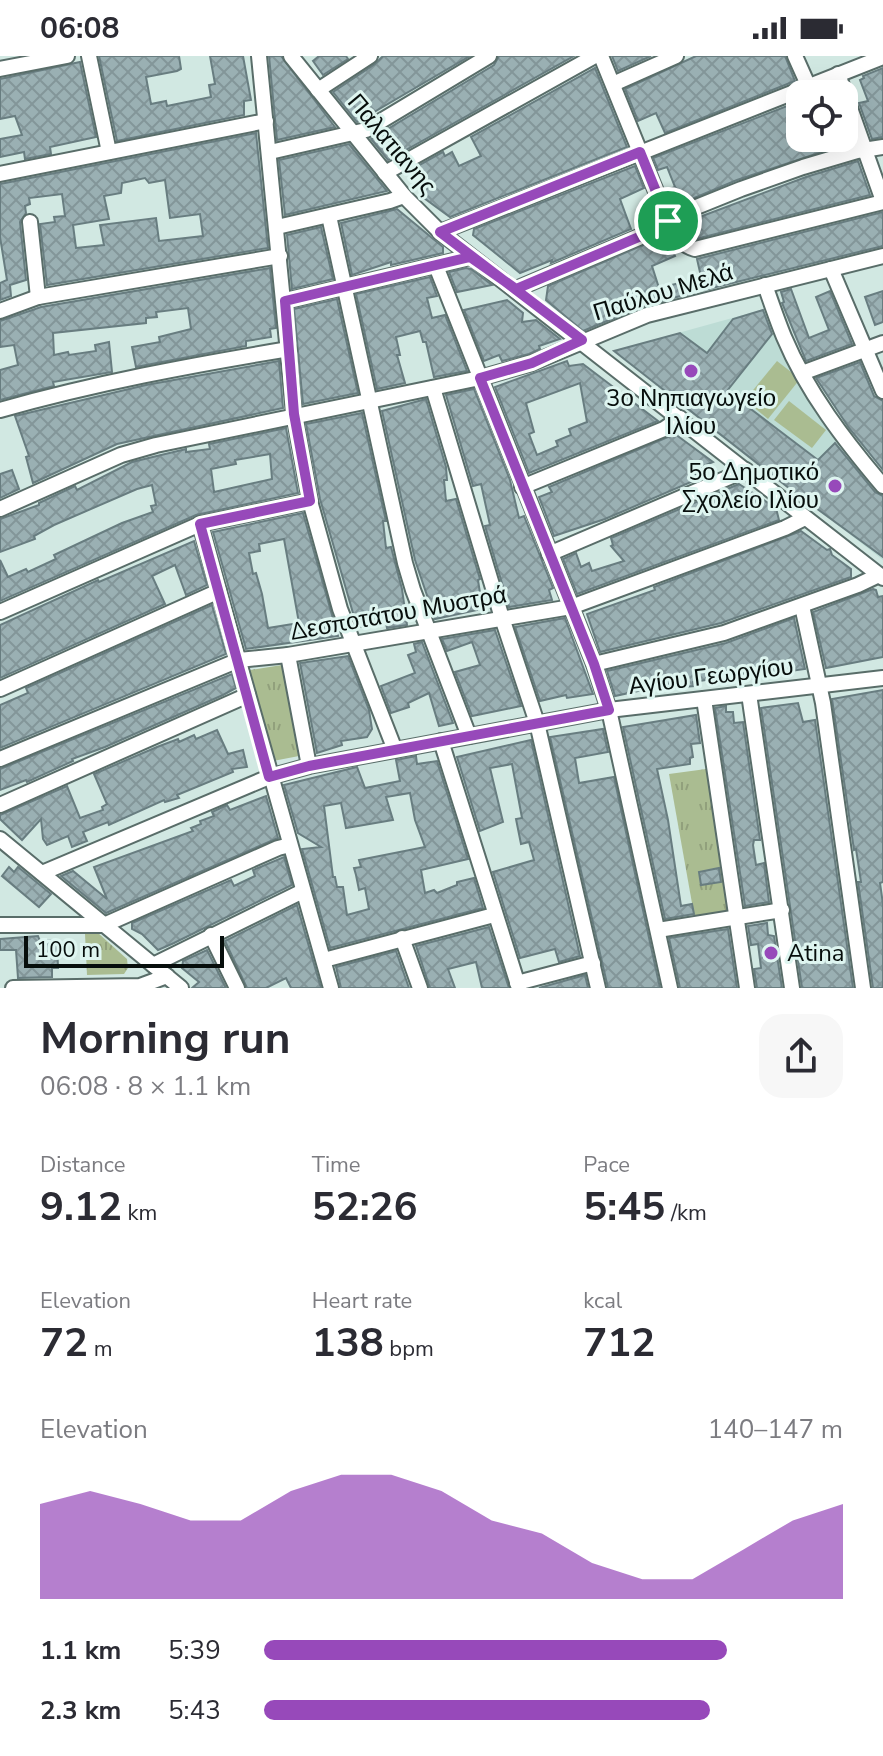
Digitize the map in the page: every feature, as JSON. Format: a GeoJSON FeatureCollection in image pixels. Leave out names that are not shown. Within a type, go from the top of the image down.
{"type":"FeatureCollection","features":[{"type":"Feature","properties":{"kind":"street"},"geometry":{"type":"LineString","coordinates":[[0,69],[67,56]]}},
{"type":"Feature","properties":{"kind":"street"},"geometry":{"type":"LineString","coordinates":[[89,56],[109,152]]}},
{"type":"Feature","properties":{"kind":"street"},"geometry":{"type":"LineString","coordinates":[[259,56],[294,414],[310,501],[340,609],[395,750]]}},
{"type":"Feature","properties":{"kind":"street","name":"Παλατιανης"},"geometry":{"type":"LineString","coordinates":[[291,56],[404,196],[440,232],[582,340],[881,577]]}},
{"type":"Feature","properties":{"kind":"street"},"geometry":{"type":"LineString","coordinates":[[318,90],[370,56]]}},
{"type":"Feature","properties":{"kind":"street"},"geometry":{"type":"LineString","coordinates":[[270,152],[366,130],[489,56]]}},
{"type":"Feature","properties":{"kind":"street"},"geometry":{"type":"LineString","coordinates":[[385,173],[598,56],[613,84],[678,241],[695,249],[883,202],[878,173],[865,150],[838,74]]}},
{"type":"Feature","properties":{"kind":"street"},"geometry":{"type":"LineString","coordinates":[[613,84],[676,56]]}},
{"type":"Feature","properties":{"kind":"street"},"geometry":{"type":"LineString","coordinates":[[795,56],[806,80]]}},
{"type":"Feature","properties":{"kind":"street"},"geometry":{"type":"LineString","coordinates":[[822,80],[883,57]]}},
{"type":"Feature","properties":{"kind":"street"},"geometry":{"type":"LineString","coordinates":[[440,232],[786,94]]}},
{"type":"Feature","properties":{"kind":"street"},"geometry":{"type":"LineString","coordinates":[[0,174],[266,121]]}},
{"type":"Feature","properties":{"kind":"street"},"geometry":{"type":"LineString","coordinates":[[516,289],[653,231],[684,212],[771,178],[883,147]]}},
{"type":"Feature","properties":{"kind":"street"},"geometry":{"type":"LineString","coordinates":[[277,227],[404,196]]}},
{"type":"Feature","properties":{"kind":"street"},"geometry":{"type":"LineString","coordinates":[[329,216],[405,563],[469,736]]}},
{"type":"Feature","properties":{"kind":"street"},"geometry":{"type":"LineString","coordinates":[[30,222],[38,297]]}},
{"type":"Feature","properties":{"kind":"street"},"geometry":{"type":"LineString","coordinates":[[0,311],[38,297],[280,256]]}},
{"type":"Feature","properties":{"kind":"street","name":"Παύλου Μελά"},"geometry":{"type":"LineString","coordinates":[[0,509],[121,455],[294,414],[480,378],[532,363],[647,315],[883,256]]}},
{"type":"Feature","properties":{"kind":"street"},"geometry":{"type":"LineString","coordinates":[[285,301],[470,257]]}},
{"type":"Feature","properties":{"kind":"street"},"geometry":{"type":"LineString","coordinates":[[436,266],[594,664],[609,710],[670,988]]}},
{"type":"Feature","properties":{"kind":"street"},"geometry":{"type":"LineString","coordinates":[[831,269],[883,391]]}},
{"type":"Feature","properties":{"kind":"street"},"geometry":{"type":"LineString","coordinates":[[765,285],[784,339],[802,373],[836,427],[883,486]]}},
{"type":"Feature","properties":{"kind":"street"},"geometry":{"type":"LineString","coordinates":[[802,373],[883,343]]}},
{"type":"Feature","properties":{"kind":"street"},"geometry":{"type":"LineString","coordinates":[[0,410],[195,365],[289,349]]}},
{"type":"Feature","properties":{"kind":"street"},"geometry":{"type":"LineString","coordinates":[[433,388],[537,723],[598,988]]}},
{"type":"Feature","properties":{"kind":"street"},"geometry":{"type":"LineString","coordinates":[[522,487],[664,429],[680,418]]}},
{"type":"Feature","properties":{"kind":"street"},"geometry":{"type":"LineString","coordinates":[[549,554],[746,470]]}},
{"type":"Feature","properties":{"kind":"street"},"geometry":{"type":"LineString","coordinates":[[0,612],[200,524],[310,501]]}},
{"type":"Feature","properties":{"kind":"street","name":"Δεσποτάτου Μυστρά"},"geometry":{"type":"LineString","coordinates":[[0,759],[239,660],[288,655],[571,607],[805,518]]}},
{"type":"Feature","properties":{"kind":"street"},"geometry":{"type":"LineString","coordinates":[[200,524],[331,988]]}},
{"type":"Feature","properties":{"kind":"street"},"geometry":{"type":"LineString","coordinates":[[594,664],[724,633],[881,577]]}},
{"type":"Feature","properties":{"kind":"street"},"geometry":{"type":"LineString","coordinates":[[0,689],[219,591]]}},
{"type":"Feature","properties":{"kind":"street"},"geometry":{"type":"LineString","coordinates":[[802,606],[820,685],[863,988]]}},
{"type":"Feature","properties":{"kind":"street"},"geometry":{"type":"LineString","coordinates":[[288,655],[309,766]]}},
{"type":"Feature","properties":{"kind":"street","name":"Αγίου Γεωργίου"},"geometry":{"type":"LineString","coordinates":[[42,873],[269,777],[309,766],[609,710],[883,678]]}},
{"type":"Feature","properties":{"kind":"street"},"geometry":{"type":"LineString","coordinates":[[749,694],[792,988]]}},
{"type":"Feature","properties":{"kind":"street"},"geometry":{"type":"LineString","coordinates":[[0,805],[248,695]]}},
{"type":"Feature","properties":{"kind":"street"},"geometry":{"type":"LineString","coordinates":[[704,699],[747,988]]}},
{"type":"Feature","properties":{"kind":"street"},"geometry":{"type":"LineString","coordinates":[[441,741],[518,986],[593,963]]}},
{"type":"Feature","properties":{"kind":"street"},"geometry":{"type":"LineString","coordinates":[[0,839],[7,853],[42,873],[181,988]]}},
{"type":"Feature","properties":{"kind":"street"},"geometry":{"type":"LineString","coordinates":[[0,925],[104,925],[290,845]]}},
{"type":"Feature","properties":{"kind":"street"},"geometry":{"type":"LineString","coordinates":[[153,965],[303,891]]}},
{"type":"Feature","properties":{"kind":"street"},"geometry":{"type":"LineString","coordinates":[[658,930],[782,910]]}},
{"type":"Feature","properties":{"kind":"street"},"geometry":{"type":"LineString","coordinates":[[324,960],[494,915]]}},
{"type":"Feature","properties":{"kind":"street"},"geometry":{"type":"LineString","coordinates":[[211,935],[237,988]]}},
{"type":"Feature","properties":{"kind":"street"},"geometry":{"type":"LineString","coordinates":[[402,938],[420,988]]}},
{"type":"Feature","properties":{"kind":"street"},"geometry":{"type":"LineString","coordinates":[[13,988],[140,986],[167,976]]}},
{"type":"Feature","properties":{"kind":"shaded area"},"geometry":{"type":"Polygon","coordinates":[[[765,309],[777,338],[858,463],[855,467],[883,490],[883,560],[613,351],[765,309]]]}},
{"type":"Feature","properties":{"kind":"green space"},"geometry":{"type":"Polygon","coordinates":[[[777,361],[800,379],[768,419],[745,400],[777,361]]]}},
{"type":"Feature","properties":{"kind":"green space"},"geometry":{"type":"Polygon","coordinates":[[[789,401],[826,430],[812,448],[774,420],[789,401]]]}},
{"type":"Feature","properties":{"kind":"green space"},"geometry":{"type":"Polygon","coordinates":[[[282,665],[299,756],[273,761],[250,670],[282,665]]]}},
{"type":"Feature","properties":{"kind":"green space"},"geometry":{"type":"Polygon","coordinates":[[[706,769],[729,915],[695,920],[669,774],[706,769]]]}},
{"type":"Feature","properties":{"kind":"green space"},"geometry":{"type":"Polygon","coordinates":[[[98,933],[127,959],[128,968],[124,974],[87,975],[85,934],[98,933]]]}},
{"type":"Feature","properties":{"kind":"building"},"geometry":{"type":"Polygon","coordinates":[[[99,56],[179,56],[181,69],[146,77],[151,104],[166,101],[167,106],[211,97],[209,85],[215,84],[210,56],[243,56],[251,100],[244,101],[244,115],[117,141],[99,56]]]}},
{"type":"Feature","properties":{"kind":"building"},"geometry":{"type":"Polygon","coordinates":[[[269,56],[281,56],[335,127],[277,140],[269,56]]]}},
{"type":"Feature","properties":{"kind":"building"},"geometry":{"type":"Polygon","coordinates":[[[319,56],[346,56],[348,59],[323,75],[313,61],[319,56]]]}},
{"type":"Feature","properties":{"kind":"building"},"geometry":{"type":"Polygon","coordinates":[[[383,56],[470,56],[357,122],[333,92],[383,56]]]}},
{"type":"Feature","properties":{"kind":"building"},"geometry":{"type":"Polygon","coordinates":[[[499,56],[574,56],[388,160],[371,139],[494,65],[499,56]]]}},
{"type":"Feature","properties":{"kind":"building"},"geometry":{"type":"Polygon","coordinates":[[[612,56],[651,56],[618,71],[612,56]]]}},
{"type":"Feature","properties":{"kind":"building"},"geometry":{"type":"Polygon","coordinates":[[[696,56],[785,56],[795,80],[786,80],[786,85],[665,133],[656,113],[638,121],[625,89],[696,56]]]}},
{"type":"Feature","properties":{"kind":"building"},"geometry":{"type":"Polygon","coordinates":[[[80,62],[96,137],[50,147],[51,154],[25,159],[24,152],[0,157],[0,139],[22,135],[15,116],[0,119],[0,79],[80,62]]]}},
{"type":"Feature","properties":{"kind":"building"},"geometry":{"type":"Polygon","coordinates":[[[595,68],[627,147],[450,217],[424,198],[409,171],[443,152],[445,156],[452,152],[459,166],[481,156],[471,137],[595,68]]]}},
{"type":"Feature","properties":{"kind":"building"},"geometry":{"type":"Polygon","coordinates":[[[883,68],[883,137],[872,139],[859,103],[868,101],[860,80],[883,68]]]}},
{"type":"Feature","properties":{"kind":"building"},"geometry":{"type":"Polygon","coordinates":[[[786,106],[786,152],[822,152],[737,180],[673,207],[670,189],[675,187],[667,167],[658,170],[653,158],[786,106]]]}},
{"type":"Feature","properties":{"kind":"building"},"geometry":{"type":"Polygon","coordinates":[[[256,133],[268,248],[47,285],[40,224],[55,222],[54,217],[65,216],[62,194],[29,198],[30,204],[25,206],[26,213],[20,222],[26,280],[10,285],[11,296],[0,300],[0,283],[7,280],[0,237],[0,184],[256,133]],[[145,178],[122,183],[121,193],[104,196],[109,219],[73,225],[76,248],[104,245],[100,225],[156,218],[159,241],[203,236],[200,214],[170,218],[165,180],[149,183],[145,178]]]}},
{"type":"Feature","properties":{"kind":"building"},"geometry":{"type":"Polygon","coordinates":[[[349,144],[387,191],[285,215],[279,160],[349,144]]]}},
{"type":"Feature","properties":{"kind":"building"},"geometry":{"type":"Polygon","coordinates":[[[858,161],[870,195],[696,239],[691,236],[689,221],[858,161]]]}},
{"type":"Feature","properties":{"kind":"building"},"geometry":{"type":"Polygon","coordinates":[[[635,166],[644,188],[620,199],[631,229],[520,273],[473,235],[474,229],[635,166]]]}},
{"type":"Feature","properties":{"kind":"building"},"geometry":{"type":"Polygon","coordinates":[[[397,209],[443,247],[443,253],[391,265],[391,262],[352,275],[341,223],[397,209]]]}},
{"type":"Feature","properties":{"kind":"building"},"geometry":{"type":"Polygon","coordinates":[[[883,212],[883,246],[704,290],[697,259],[883,212]]]}},
{"type":"Feature","properties":{"kind":"building"},"geometry":{"type":"Polygon","coordinates":[[[321,227],[333,279],[292,289],[287,235],[321,227]]]}},
{"type":"Feature","properties":{"kind":"building"},"geometry":{"type":"Polygon","coordinates":[[[664,236],[675,256],[652,266],[659,288],[684,282],[688,294],[643,306],[583,331],[546,300],[548,286],[664,236]]]}},
{"type":"Feature","properties":{"kind":"building"},"geometry":{"type":"Polygon","coordinates":[[[270,268],[276,328],[270,329],[271,337],[246,341],[246,346],[136,367],[132,347],[160,342],[159,337],[191,329],[188,308],[156,312],[157,317],[146,318],[146,323],[53,333],[54,355],[96,351],[95,345],[109,342],[112,372],[53,382],[54,386],[0,400],[0,370],[18,365],[14,345],[0,347],[0,321],[41,307],[270,268]]]}},
{"type":"Feature","properties":{"kind":"building"},"geometry":{"type":"Polygon","coordinates":[[[466,268],[492,285],[457,292],[449,272],[466,268]]]}},
{"type":"Feature","properties":{"kind":"building"},"geometry":{"type":"Polygon","coordinates":[[[430,277],[437,296],[427,298],[432,318],[445,315],[467,371],[434,377],[426,342],[423,342],[420,331],[396,337],[400,355],[397,355],[405,383],[377,389],[356,294],[430,277]]]}},
{"type":"Feature","properties":{"kind":"building"},"geometry":{"type":"Polygon","coordinates":[[[791,289],[809,338],[829,330],[816,297],[830,291],[852,344],[806,361],[782,303],[781,292],[791,289]]]}},
{"type":"Feature","properties":{"kind":"building"},"geometry":{"type":"Polygon","coordinates":[[[883,291],[883,322],[875,325],[865,297],[883,291]]]}},
{"type":"Feature","properties":{"kind":"building"},"geometry":{"type":"Polygon","coordinates":[[[337,299],[358,393],[303,404],[294,309],[337,299]]]}},
{"type":"Feature","properties":{"kind":"building"},"geometry":{"type":"Polygon","coordinates":[[[507,300],[523,313],[522,322],[536,320],[560,339],[539,346],[540,349],[529,354],[502,361],[499,355],[484,361],[464,310],[507,300]]]}},
{"type":"Feature","properties":{"kind":"building"},"geometry":{"type":"Polygon","coordinates":[[[763,310],[772,334],[727,391],[818,460],[835,443],[875,492],[883,496],[883,557],[790,489],[614,351],[680,333],[707,353],[733,319],[763,310]]]}},
{"type":"Feature","properties":{"kind":"building"},"geometry":{"type":"Polygon","coordinates":[[[279,361],[283,408],[117,444],[33,483],[26,457],[29,456],[15,416],[146,385],[279,361]]]}},
{"type":"Feature","properties":{"kind":"building"},"geometry":{"type":"Polygon","coordinates":[[[567,361],[569,366],[583,364],[658,421],[529,473],[495,387],[567,361]],[[580,383],[526,403],[534,432],[529,434],[537,455],[558,446],[556,441],[571,435],[569,429],[587,422],[580,383]]]}},
{"type":"Feature","properties":{"kind":"building"},"geometry":{"type":"Polygon","coordinates":[[[860,362],[874,396],[883,401],[883,470],[849,428],[816,378],[860,362]]]}},
{"type":"Feature","properties":{"kind":"building"},"geometry":{"type":"Polygon","coordinates":[[[474,389],[510,480],[519,518],[524,516],[553,588],[549,590],[552,600],[509,607],[485,526],[490,525],[481,484],[473,486],[446,395],[474,389]]]}},
{"type":"Feature","properties":{"kind":"building"},"geometry":{"type":"Polygon","coordinates":[[[426,399],[446,467],[446,501],[456,499],[480,579],[480,593],[474,596],[477,610],[435,619],[415,560],[382,411],[426,399]]]}},
{"type":"Feature","properties":{"kind":"building"},"geometry":{"type":"Polygon","coordinates":[[[362,413],[386,521],[383,521],[386,548],[391,547],[407,625],[387,628],[386,623],[359,627],[320,499],[306,424],[362,413]]]}},
{"type":"Feature","properties":{"kind":"building"},"geometry":{"type":"Polygon","coordinates":[[[286,428],[298,493],[196,515],[0,601],[0,560],[8,577],[26,569],[28,572],[56,559],[54,555],[153,512],[151,506],[156,505],[152,485],[137,489],[54,525],[34,536],[35,539],[0,552],[0,519],[39,505],[75,486],[77,490],[132,462],[186,449],[186,452],[210,449],[209,444],[286,428]],[[270,454],[235,460],[236,464],[211,469],[214,492],[272,479],[270,454]]]}},
{"type":"Feature","properties":{"kind":"building"},"geometry":{"type":"Polygon","coordinates":[[[675,434],[713,462],[694,470],[698,479],[605,519],[554,536],[539,497],[552,492],[549,487],[675,434]]]}},
{"type":"Feature","properties":{"kind":"building"},"geometry":{"type":"Polygon","coordinates":[[[12,470],[19,489],[0,498],[0,474],[12,470]]]}},
{"type":"Feature","properties":{"kind":"building"},"geometry":{"type":"Polygon","coordinates":[[[739,484],[776,508],[779,520],[577,594],[563,559],[576,553],[581,567],[589,563],[592,571],[624,561],[611,546],[611,538],[739,484]]]}},
{"type":"Feature","properties":{"kind":"building"},"geometry":{"type":"Polygon","coordinates":[[[303,513],[338,636],[246,649],[213,532],[303,513]],[[284,539],[259,544],[260,551],[249,553],[253,574],[256,573],[262,594],[268,628],[299,623],[284,539]]]}},
{"type":"Feature","properties":{"kind":"building"},"geometry":{"type":"Polygon","coordinates":[[[801,531],[827,550],[830,549],[832,555],[851,569],[851,577],[721,623],[600,652],[587,614],[801,531]]]}},
{"type":"Feature","properties":{"kind":"building"},"geometry":{"type":"Polygon","coordinates":[[[194,541],[207,585],[186,595],[175,565],[152,576],[165,604],[0,678],[0,625],[194,541]]]}},
{"type":"Feature","properties":{"kind":"building"},"geometry":{"type":"Polygon","coordinates":[[[873,589],[878,597],[883,596],[883,657],[826,668],[813,612],[873,589]]]}},
{"type":"Feature","properties":{"kind":"building"},"geometry":{"type":"Polygon","coordinates":[[[212,605],[226,654],[0,748],[0,705],[28,693],[26,688],[212,605]]]}},
{"type":"Feature","properties":{"kind":"building"},"geometry":{"type":"Polygon","coordinates":[[[565,618],[593,694],[567,698],[566,695],[540,701],[515,627],[565,618]]]}},
{"type":"Feature","properties":{"kind":"building"},"geometry":{"type":"Polygon","coordinates":[[[794,618],[805,669],[770,674],[766,666],[739,675],[737,672],[693,682],[694,686],[671,688],[670,684],[615,696],[607,671],[726,643],[794,618]]]}},
{"type":"Feature","properties":{"kind":"building"},"geometry":{"type":"Polygon","coordinates":[[[495,630],[521,706],[472,716],[455,672],[480,665],[472,642],[447,651],[442,639],[495,630]]]}},
{"type":"Feature","properties":{"kind":"building"},"geometry":{"type":"Polygon","coordinates":[[[422,642],[453,723],[439,726],[429,693],[408,703],[409,707],[391,713],[381,686],[415,673],[408,655],[416,652],[414,644],[422,642]]]}},
{"type":"Feature","properties":{"kind":"building"},"geometry":{"type":"Polygon","coordinates":[[[348,656],[369,710],[372,729],[367,737],[341,741],[342,745],[317,753],[300,663],[348,656]]]}},
{"type":"Feature","properties":{"kind":"building"},"geometry":{"type":"Polygon","coordinates":[[[232,674],[236,688],[223,695],[72,759],[27,782],[0,790],[0,769],[232,674]]]}},
{"type":"Feature","properties":{"kind":"building"},"geometry":{"type":"Polygon","coordinates":[[[883,690],[883,882],[880,883],[883,988],[873,988],[858,882],[861,882],[832,699],[883,690]]]}},
{"type":"Feature","properties":{"kind":"building"},"geometry":{"type":"Polygon","coordinates":[[[798,703],[803,722],[815,720],[853,988],[802,988],[761,708],[798,703]]]}},
{"type":"Feature","properties":{"kind":"building"},"geometry":{"type":"Polygon","coordinates":[[[726,706],[726,712],[733,712],[734,723],[743,722],[760,840],[754,840],[753,845],[756,865],[764,863],[769,902],[745,906],[715,708],[726,706]]]}},
{"type":"Feature","properties":{"kind":"building"},"geometry":{"type":"Polygon","coordinates":[[[696,715],[700,743],[691,744],[693,757],[690,764],[657,769],[681,906],[692,904],[694,914],[665,919],[623,727],[696,715]]]}},
{"type":"Feature","properties":{"kind":"building"},"geometry":{"type":"Polygon","coordinates":[[[603,729],[608,752],[575,758],[579,783],[614,777],[660,988],[608,988],[550,737],[603,729]]]}},
{"type":"Feature","properties":{"kind":"building"},"geometry":{"type":"Polygon","coordinates":[[[217,730],[228,754],[243,750],[247,767],[232,769],[233,772],[177,795],[179,798],[164,800],[109,825],[108,822],[83,832],[87,841],[72,847],[68,836],[47,845],[43,839],[41,819],[22,840],[0,819],[0,815],[67,786],[80,818],[103,810],[102,807],[107,804],[94,774],[178,739],[179,742],[194,735],[196,739],[217,730]]]}},
{"type":"Feature","properties":{"kind":"building"},"geometry":{"type":"Polygon","coordinates":[[[531,740],[580,956],[559,962],[555,949],[520,958],[493,872],[534,860],[529,842],[521,844],[516,819],[522,818],[512,764],[490,768],[503,822],[480,831],[457,757],[531,740]]]}},
{"type":"Feature","properties":{"kind":"building"},"geometry":{"type":"Polygon","coordinates":[[[416,756],[417,764],[437,761],[468,859],[421,870],[425,893],[434,890],[437,893],[457,885],[457,882],[474,878],[483,908],[330,948],[302,849],[321,847],[298,833],[284,785],[357,767],[365,788],[400,781],[396,760],[416,756]],[[410,793],[386,797],[393,820],[346,828],[341,803],[324,806],[333,877],[337,887],[343,887],[347,915],[369,909],[365,888],[359,890],[354,868],[361,867],[359,860],[425,847],[415,820],[410,793]]]}},
{"type":"Feature","properties":{"kind":"building"},"geometry":{"type":"Polygon","coordinates":[[[266,796],[278,838],[106,913],[61,876],[73,871],[107,899],[94,867],[193,831],[191,828],[201,824],[200,821],[214,816],[212,812],[227,805],[230,810],[266,796]]]}},
{"type":"Feature","properties":{"kind":"building"},"geometry":{"type":"Polygon","coordinates":[[[284,857],[292,885],[174,943],[158,950],[132,929],[132,923],[231,880],[234,886],[255,876],[253,870],[284,857]]]}},
{"type":"Feature","properties":{"kind":"building"},"geometry":{"type":"Polygon","coordinates":[[[9,867],[14,872],[18,867],[51,894],[39,907],[2,876],[9,867]]]}},
{"type":"Feature","properties":{"kind":"building"},"geometry":{"type":"Polygon","coordinates":[[[719,868],[721,882],[701,885],[699,872],[719,868]]]}},
{"type":"Feature","properties":{"kind":"building"},"geometry":{"type":"Polygon","coordinates":[[[297,905],[321,988],[291,988],[286,978],[266,988],[247,988],[225,941],[297,905]]]}},
{"type":"Feature","properties":{"kind":"building"},"geometry":{"type":"Polygon","coordinates":[[[767,923],[768,935],[774,936],[782,988],[757,988],[754,969],[761,968],[758,944],[751,945],[748,926],[767,923]]]}},
{"type":"Feature","properties":{"kind":"building"},"geometry":{"type":"Polygon","coordinates":[[[489,927],[509,988],[482,988],[476,962],[448,969],[455,988],[430,988],[416,946],[489,927]]]}},
{"type":"Feature","properties":{"kind":"building"},"geometry":{"type":"Polygon","coordinates":[[[728,929],[737,988],[680,988],[669,938],[728,929]]]}},
{"type":"Feature","properties":{"kind":"building"},"geometry":{"type":"Polygon","coordinates":[[[38,936],[40,941],[57,940],[58,968],[52,968],[52,977],[18,978],[16,950],[0,950],[0,939],[38,936]]]}},
{"type":"Feature","properties":{"kind":"building"},"geometry":{"type":"Polygon","coordinates":[[[207,950],[226,988],[192,988],[199,982],[182,968],[183,961],[207,950]]]}},
{"type":"Feature","properties":{"kind":"building"},"geometry":{"type":"Polygon","coordinates":[[[396,951],[409,988],[341,988],[336,967],[396,951]]]}},
{"type":"Feature","properties":{"kind":"building"},"geometry":{"type":"Polygon","coordinates":[[[585,975],[588,988],[539,988],[585,975]]]}},
{"type":"Feature","properties":{"kind":"place","name":"3ο Νηπιαγωγείο Ιλίου"},"geometry":{"type":"Point","coordinates":[691,371]}},
{"type":"Feature","properties":{"kind":"place","name":"5ο Δημοτικό Σχολείο Ιλίου"},"geometry":{"type":"Point","coordinates":[835,486]}},
{"type":"Feature","properties":{"kind":"place","name":"Atina"},"geometry":{"type":"Point","coordinates":[771,953]}},
{"type":"Feature","properties":{"kind":"route"},"geometry":{"type":"LineString","coordinates":[[668,221],[640,152],[440,232],[470,257],[582,340],[532,363],[480,378],[594,664],[609,710],[309,766],[269,777],[200,524],[310,501],[294,414],[285,301],[470,257],[516,289],[653,231],[668,221]]}}]}
